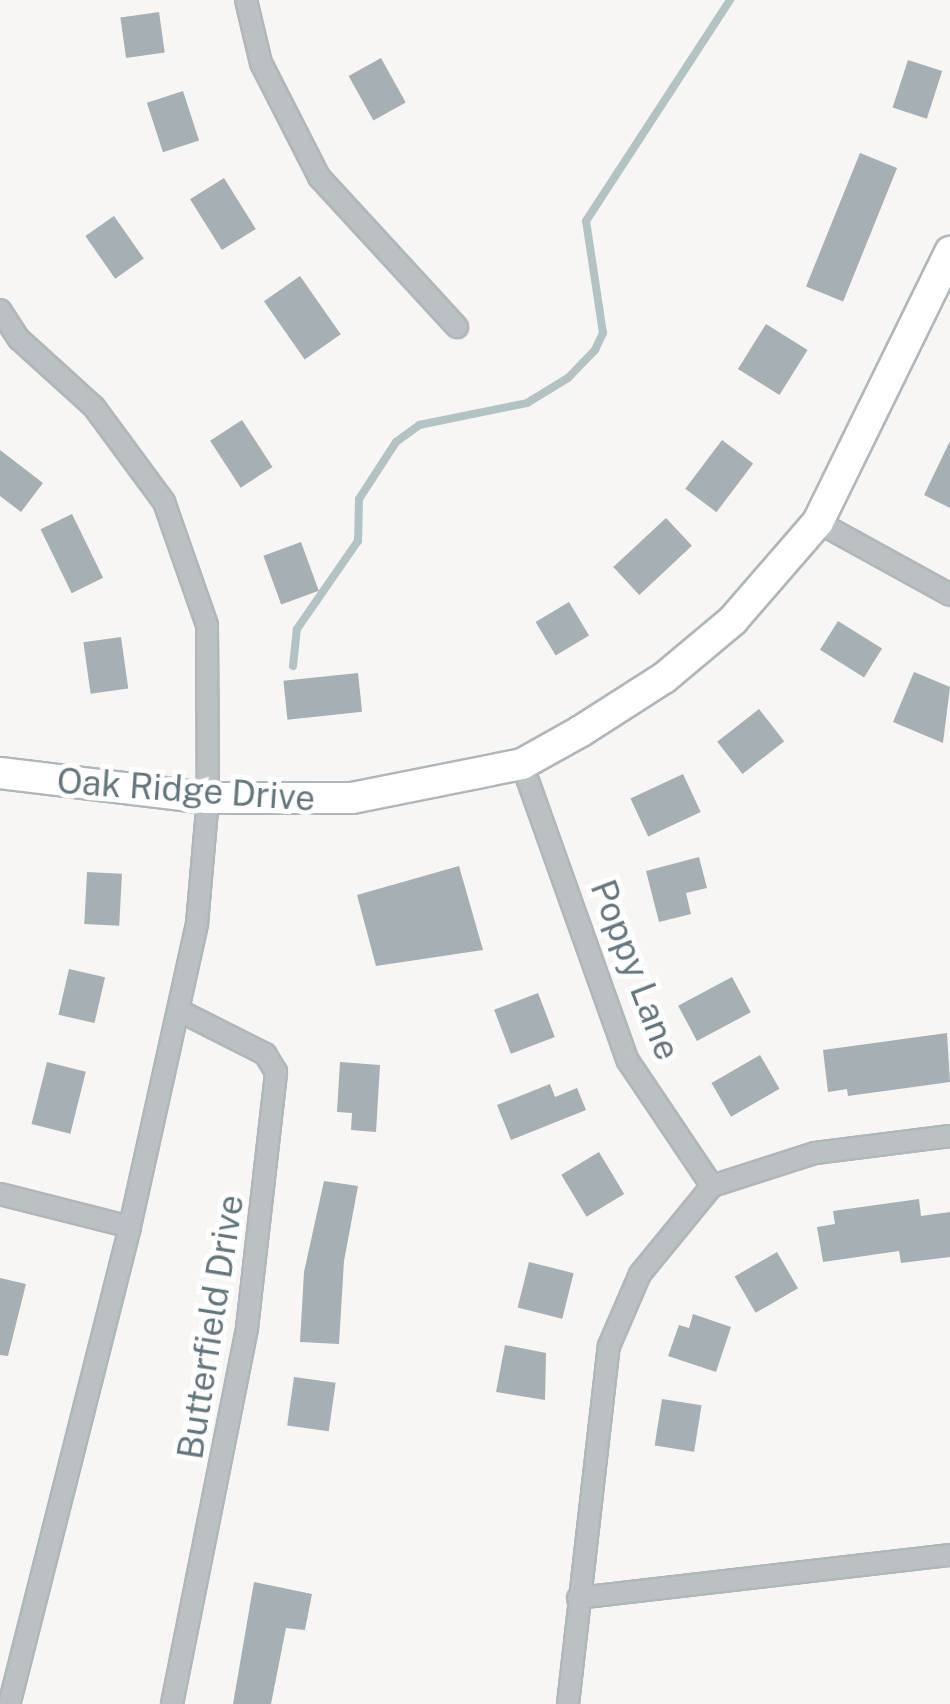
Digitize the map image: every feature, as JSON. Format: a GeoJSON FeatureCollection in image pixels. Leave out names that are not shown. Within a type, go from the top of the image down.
{"type":"FeatureCollection","features":[{"type":"Feature","properties":{"kind":"street"},"geometry":{"type":"LineString","coordinates":[[246,0],[261,63],[319,177],[456,327]]}},
{"type":"Feature","properties":{"kind":"street","name":"Oak Ridge Drive"},"geometry":{"type":"LineString","coordinates":[[0,773],[208,798],[352,798],[522,764],[664,678],[733,620],[818,522],[950,252]]}},
{"type":"Feature","properties":{"kind":"street"},"geometry":{"type":"LineString","coordinates":[[0,310],[19,340],[94,407],[164,502],[207,625],[208,798],[197,924],[130,1227],[10,1704]]}},
{"type":"Feature","properties":{"kind":"street"},"geometry":{"type":"LineString","coordinates":[[818,522],[950,596]]}},
{"type":"Feature","properties":{"kind":"street","name":"Poppy Lane"},"geometry":{"type":"LineString","coordinates":[[522,764],[628,1061],[712,1186]]}},
{"type":"Feature","properties":{"kind":"street","name":"Butterfield Drive"},"geometry":{"type":"LineString","coordinates":[[172,1704],[247,1328],[276,1072],[265,1054],[180,1010]]}},
{"type":"Feature","properties":{"kind":"street"},"geometry":{"type":"LineString","coordinates":[[568,1704],[610,1346],[640,1274],[712,1186],[815,1153],[950,1136]]}},
{"type":"Feature","properties":{"kind":"street"},"geometry":{"type":"LineString","coordinates":[[0,1194],[130,1227]]}},
{"type":"Feature","properties":{"kind":"street"},"geometry":{"type":"LineString","coordinates":[[578,1598],[950,1555]]}},
{"type":"Feature","properties":{"kind":"building"},"geometry":{"type":"Polygon","coordinates":[[[159,12],[165,53],[126,58],[120,17],[159,12]]]}},
{"type":"Feature","properties":{"kind":"building"},"geometry":{"type":"Polygon","coordinates":[[[381,58],[406,103],[373,121],[349,76],[381,58]]]}},
{"type":"Feature","properties":{"kind":"building"},"geometry":{"type":"Polygon","coordinates":[[[908,60],[942,71],[927,119],[893,108],[908,60]]]}},
{"type":"Feature","properties":{"kind":"building"},"geometry":{"type":"Polygon","coordinates":[[[183,91],[199,140],[163,152],[147,103],[183,91]]]}},
{"type":"Feature","properties":{"kind":"building"},"geometry":{"type":"Polygon","coordinates":[[[860,153],[897,168],[843,301],[806,287],[860,153]]]}},
{"type":"Feature","properties":{"kind":"building"},"geometry":{"type":"Polygon","coordinates":[[[224,178],[256,229],[222,250],[190,199],[224,178]]]}},
{"type":"Feature","properties":{"kind":"building"},"geometry":{"type":"Polygon","coordinates":[[[114,216],[144,259],[115,279],[85,236],[114,216]]]}},
{"type":"Feature","properties":{"kind":"building"},"geometry":{"type":"Polygon","coordinates":[[[300,276],[341,334],[305,359],[264,301],[300,276]]]}},
{"type":"Feature","properties":{"kind":"building"},"geometry":{"type":"Polygon","coordinates":[[[766,324],[808,350],[779,395],[738,369],[766,324]]]}},
{"type":"Feature","properties":{"kind":"building"},"geometry":{"type":"Polygon","coordinates":[[[242,420],[272,467],[241,488],[210,441],[242,420]]]}},
{"type":"Feature","properties":{"kind":"building"},"geometry":{"type":"Polygon","coordinates":[[[722,440],[753,463],[716,512],[685,489],[722,440]]]}},
{"type":"Feature","properties":{"kind":"building"},"geometry":{"type":"Polygon","coordinates":[[[950,441],[950,508],[924,495],[950,441]]]}},
{"type":"Feature","properties":{"kind":"building"},"geometry":{"type":"Polygon","coordinates":[[[0,450],[43,483],[21,512],[0,496],[0,450]]]}},
{"type":"Feature","properties":{"kind":"building"},"geometry":{"type":"Polygon","coordinates":[[[72,514],[103,578],[72,593],[41,529],[72,514]]]}},
{"type":"Feature","properties":{"kind":"building"},"geometry":{"type":"Polygon","coordinates":[[[666,518],[692,546],[639,595],[613,567],[666,518]]]}},
{"type":"Feature","properties":{"kind":"building"},"geometry":{"type":"Polygon","coordinates":[[[301,542],[319,591],[281,605],[263,556],[301,542]]]}},
{"type":"Feature","properties":{"kind":"building"},"geometry":{"type":"Polygon","coordinates":[[[569,602],[589,635],[556,656],[536,622],[569,602]]]}},
{"type":"Feature","properties":{"kind":"building"},"geometry":{"type":"Polygon","coordinates":[[[838,621],[882,649],[864,677],[820,650],[838,621]]]}},
{"type":"Feature","properties":{"kind":"building"},"geometry":{"type":"Polygon","coordinates":[[[121,637],[128,688],[91,694],[83,642],[121,637]]]}},
{"type":"Feature","properties":{"kind":"building"},"geometry":{"type":"Polygon","coordinates":[[[914,672],[950,687],[943,743],[893,722],[914,672]]]}},
{"type":"Feature","properties":{"kind":"building"},"geometry":{"type":"Polygon","coordinates":[[[358,673],[362,712],[287,720],[283,681],[358,673]]]}},
{"type":"Feature","properties":{"kind":"building"},"geometry":{"type":"Polygon","coordinates":[[[759,709],[784,741],[742,774],[717,742],[759,709]]]}},
{"type":"Feature","properties":{"kind":"building"},"geometry":{"type":"Polygon","coordinates":[[[683,774],[701,812],[648,837],[630,799],[683,774]]]}},
{"type":"Feature","properties":{"kind":"building"},"geometry":{"type":"Polygon","coordinates":[[[699,857],[707,888],[686,893],[691,914],[659,922],[646,871],[699,857]]]}},
{"type":"Feature","properties":{"kind":"building"},"geometry":{"type":"Polygon","coordinates":[[[459,866],[483,950],[376,966],[357,895],[459,866]]]}},
{"type":"Feature","properties":{"kind":"building"},"geometry":{"type":"Polygon","coordinates":[[[87,872],[122,874],[119,926],[84,924],[87,872]]]}},
{"type":"Feature","properties":{"kind":"building"},"geometry":{"type":"Polygon","coordinates":[[[69,969],[105,977],[94,1023],[58,1015],[69,969]]]}},
{"type":"Feature","properties":{"kind":"building"},"geometry":{"type":"Polygon","coordinates":[[[732,977],[751,1012],[697,1041],[678,1006],[732,977]]]}},
{"type":"Feature","properties":{"kind":"building"},"geometry":{"type":"Polygon","coordinates":[[[538,993],[555,1037],[511,1054],[494,1010],[538,993]]]}},
{"type":"Feature","properties":{"kind":"building"},"geometry":{"type":"Polygon","coordinates":[[[947,1033],[950,1082],[848,1096],[847,1089],[828,1092],[823,1050],[947,1033]]]}},
{"type":"Feature","properties":{"kind":"building"},"geometry":{"type":"Polygon","coordinates":[[[760,1055],[780,1089],[731,1117],[712,1083],[760,1055]]]}},
{"type":"Feature","properties":{"kind":"building"},"geometry":{"type":"Polygon","coordinates":[[[47,1062],[86,1072],[70,1134],[32,1124],[47,1062]]]}},
{"type":"Feature","properties":{"kind":"building"},"geometry":{"type":"Polygon","coordinates":[[[340,1062],[380,1065],[376,1132],[351,1130],[352,1113],[337,1112],[340,1062]]]}},
{"type":"Feature","properties":{"kind":"building"},"geometry":{"type":"Polygon","coordinates":[[[550,1084],[555,1097],[577,1088],[586,1110],[511,1140],[497,1105],[550,1084]]]}},
{"type":"Feature","properties":{"kind":"building"},"geometry":{"type":"Polygon","coordinates":[[[599,1152],[624,1194],[587,1217],[561,1175],[599,1152]]]}},
{"type":"Feature","properties":{"kind":"building"},"geometry":{"type":"Polygon","coordinates":[[[324,1181],[358,1186],[344,1261],[339,1344],[300,1342],[304,1272],[324,1181]]]}},
{"type":"Feature","properties":{"kind":"building"},"geometry":{"type":"Polygon","coordinates":[[[919,1199],[921,1216],[950,1212],[950,1257],[901,1263],[899,1251],[823,1262],[817,1227],[835,1224],[833,1211],[919,1199]]]}},
{"type":"Feature","properties":{"kind":"building"},"geometry":{"type":"Polygon","coordinates":[[[777,1252],[798,1288],[756,1313],[735,1276],[777,1252]]]}},
{"type":"Feature","properties":{"kind":"building"},"geometry":{"type":"Polygon","coordinates":[[[529,1262],[574,1273],[562,1319],[518,1308],[529,1262]]]}},
{"type":"Feature","properties":{"kind":"building"},"geometry":{"type":"Polygon","coordinates":[[[0,1278],[26,1284],[8,1356],[0,1355],[0,1278]]]}},
{"type":"Feature","properties":{"kind":"building"},"geometry":{"type":"Polygon","coordinates":[[[693,1314],[731,1327],[716,1372],[668,1356],[679,1325],[689,1328],[693,1314]]]}},
{"type":"Feature","properties":{"kind":"building"},"geometry":{"type":"Polygon","coordinates":[[[505,1345],[546,1353],[545,1400],[496,1392],[505,1345]]]}},
{"type":"Feature","properties":{"kind":"building"},"geometry":{"type":"Polygon","coordinates":[[[294,1377],[336,1383],[329,1431],[287,1426],[294,1377]]]}},
{"type":"Feature","properties":{"kind":"building"},"geometry":{"type":"Polygon","coordinates":[[[662,1399],[702,1405],[694,1452],[655,1445],[662,1399]]]}},
{"type":"Feature","properties":{"kind":"building"},"geometry":{"type":"Polygon","coordinates":[[[254,1582],[312,1594],[305,1630],[286,1628],[271,1704],[233,1704],[254,1582]]]}},
{"type":"Feature","properties":{"kind":"waterway"},"geometry":{"type":"LineString","coordinates":[[293,666],[297,629],[358,541],[359,499],[396,442],[419,425],[527,403],[568,378],[595,350],[603,333],[586,221],[730,0]]}}]}
